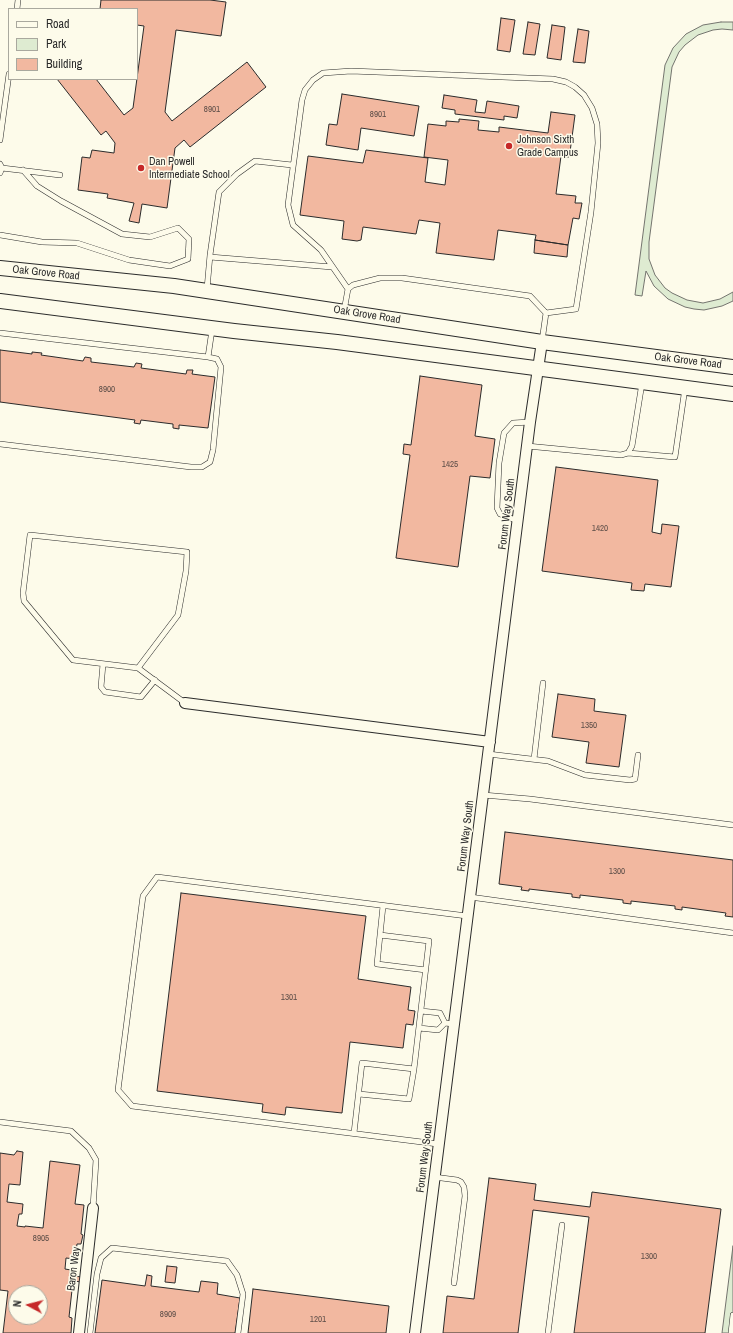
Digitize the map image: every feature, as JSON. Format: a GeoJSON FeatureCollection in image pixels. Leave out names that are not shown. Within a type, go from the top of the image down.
{"type":"FeatureCollection","features":[{"type":"Feature","properties":{"kind":"street","name":"Oak Grove Road"},"geometry":{"type":"LineString","coordinates":[[0,268],[174,286],[542,342],[733,367]]}},
{"type":"Feature","properties":{"kind":"street"},"geometry":{"type":"LineString","coordinates":[[0,301],[337,342],[733,394]]}},
{"type":"Feature","properties":{"kind":"street","name":"Forum Way South"},"geometry":{"type":"LineString","coordinates":[[415,1333],[438,1144],[450,1023],[470,896],[530,422],[542,342]]}},
{"type":"Feature","properties":{"kind":"street"},"geometry":{"type":"LineString","coordinates":[[185,703],[490,742]]}},
{"type":"Feature","properties":{"kind":"street","name":"Baron Way"},"geometry":{"type":"LineString","coordinates":[[79,1333],[93,1208]]}},
{"type":"Feature","properties":{"kind":"lane"},"geometry":{"type":"LineString","coordinates":[[348,289],[320,250],[293,225],[288,205],[292,165],[302,100],[305,90],[313,80],[323,73],[351,71],[553,79],[566,82],[576,87],[584,95],[592,108],[597,124],[598,143],[591,212],[576,309],[546,313]]}},
{"type":"Feature","properties":{"kind":"lane"},"geometry":{"type":"LineString","coordinates":[[0,140],[8,80]]}},
{"type":"Feature","properties":{"kind":"lane"},"geometry":{"type":"LineString","coordinates":[[207,291],[219,192],[237,174],[255,161],[292,165]]}},
{"type":"Feature","properties":{"kind":"lane"},"geometry":{"type":"LineString","coordinates":[[1,168],[60,175]]}},
{"type":"Feature","properties":{"kind":"lane"},"geometry":{"type":"LineString","coordinates":[[0,234],[42,242],[77,243],[129,260],[170,266],[188,259],[190,239],[178,228],[150,237],[122,234],[61,201],[37,186],[23,170]]}},
{"type":"Feature","properties":{"kind":"lane"},"geometry":{"type":"LineString","coordinates":[[210,257],[332,267]]}},
{"type":"Feature","properties":{"kind":"lane"},"geometry":{"type":"LineString","coordinates":[[344,311],[348,289],[353,285],[380,278],[402,278],[530,296],[546,313]]}},
{"type":"Feature","properties":{"kind":"lane"},"geometry":{"type":"LineString","coordinates":[[542,342],[546,313]]}},
{"type":"Feature","properties":{"kind":"lane"},"geometry":{"type":"LineString","coordinates":[[208,358],[213,328]]}},
{"type":"Feature","properties":{"kind":"lane"},"geometry":{"type":"LineString","coordinates":[[0,333],[217,359],[222,367],[213,450],[210,462],[202,467],[191,467],[0,444]]}},
{"type":"Feature","properties":{"kind":"lane"},"geometry":{"type":"LineString","coordinates":[[628,453],[632,446],[642,382]]}},
{"type":"Feature","properties":{"kind":"lane"},"geometry":{"type":"LineString","coordinates":[[527,446],[621,455],[628,453],[675,457],[685,388]]}},
{"type":"Feature","properties":{"kind":"lane"},"geometry":{"type":"LineString","coordinates":[[518,521],[500,514],[497,508],[499,463],[504,434],[513,423],[530,422]]}},
{"type":"Feature","properties":{"kind":"lane"},"geometry":{"type":"LineString","coordinates":[[138,668],[178,615],[186,571],[187,552],[30,535],[23,594],[24,601],[73,660],[138,668],[185,703]]}},
{"type":"Feature","properties":{"kind":"lane"},"geometry":{"type":"LineString","coordinates":[[103,664],[101,687],[105,692],[141,697],[155,680]]}},
{"type":"Feature","properties":{"kind":"lane"},"geometry":{"type":"LineString","coordinates":[[534,759],[543,683]]}},
{"type":"Feature","properties":{"kind":"lane"},"geometry":{"type":"LineString","coordinates":[[488,754],[548,761],[585,775],[630,780],[635,779],[638,755]]}},
{"type":"Feature","properties":{"kind":"lane"},"geometry":{"type":"LineString","coordinates":[[483,795],[530,799],[733,825]]}},
{"type":"Feature","properties":{"kind":"lane"},"geometry":{"type":"LineString","coordinates":[[438,1144],[132,1106],[118,1090],[143,896],[157,877],[467,916]]}},
{"type":"Feature","properties":{"kind":"lane"},"geometry":{"type":"LineString","coordinates":[[470,896],[733,933]]}},
{"type":"Feature","properties":{"kind":"lane"},"geometry":{"type":"LineString","coordinates":[[383,906],[377,964],[426,970]]}},
{"type":"Feature","properties":{"kind":"lane"},"geometry":{"type":"LineString","coordinates":[[359,1094],[409,1100],[414,1069],[429,941],[380,935]]}},
{"type":"Feature","properties":{"kind":"lane"},"geometry":{"type":"LineString","coordinates":[[418,1028],[438,1030],[450,1023],[440,1013],[421,1011]]}},
{"type":"Feature","properties":{"kind":"lane"},"geometry":{"type":"LineString","coordinates":[[354,1134],[362,1063],[414,1069]]}},
{"type":"Feature","properties":{"kind":"lane"},"geometry":{"type":"LineString","coordinates":[[0,1122],[71,1131],[89,1148],[96,1160],[93,1208]]}},
{"type":"Feature","properties":{"kind":"lane"},"geometry":{"type":"LineString","coordinates":[[434,1177],[457,1180],[461,1182],[464,1188],[465,1196],[454,1283]]}},
{"type":"Feature","properties":{"kind":"lane"},"geometry":{"type":"LineString","coordinates":[[548,1333],[562,1225]]}},
{"type":"Feature","properties":{"kind":"lane"},"geometry":{"type":"LineString","coordinates":[[90,1333],[97,1274],[101,1258],[112,1248],[227,1261],[237,1275],[243,1294],[238,1333]]}},
{"type":"Feature","properties":{"kind":"lane"},"geometry":{"type":"LineString","coordinates":[[731,1333],[733,1315]]}},
{"type":"Feature","properties":{"kind":"green space"},"geometry":{"type":"Polygon","coordinates":[[[733,22],[733,30],[713,30],[698,35],[685,45],[679,52],[672,67],[649,242],[649,259],[655,275],[665,288],[672,293],[687,300],[703,303],[720,299],[733,292],[733,301],[722,306],[704,310],[685,307],[668,299],[654,286],[646,271],[642,296],[635,295],[665,65],[673,48],[686,34],[703,25],[733,22]]]}},
{"type":"Feature","properties":{"kind":"green space"},"geometry":{"type":"Polygon","coordinates":[[[733,1246],[733,1333],[722,1333],[733,1246]]]}},
{"type":"Feature","properties":{"kind":"building"},"geometry":{"type":"Polygon","coordinates":[[[101,0],[210,0],[226,2],[221,36],[176,30],[165,112],[172,121],[247,62],[266,87],[190,147],[184,140],[175,148],[167,208],[142,204],[139,223],[129,221],[134,203],[107,198],[108,194],[78,190],[82,157],[90,158],[92,150],[114,153],[115,143],[106,131],[101,135],[58,80],[97,80],[124,115],[133,108],[137,80],[138,80],[144,26],[138,25],[138,8],[100,8],[101,0]]]}},
{"type":"Feature","properties":{"kind":"building"},"geometry":{"type":"Polygon","coordinates":[[[501,18],[515,20],[510,52],[497,50],[501,18]]]}},
{"type":"Feature","properties":{"kind":"building"},"geometry":{"type":"Polygon","coordinates":[[[528,22],[540,24],[535,55],[523,54],[528,22]]]}},
{"type":"Feature","properties":{"kind":"building"},"geometry":{"type":"Polygon","coordinates":[[[552,25],[565,27],[561,60],[547,58],[552,25]]]}},
{"type":"Feature","properties":{"kind":"building"},"geometry":{"type":"Polygon","coordinates":[[[578,29],[589,31],[585,63],[573,62],[578,29]]]}},
{"type":"Feature","properties":{"kind":"building"},"geometry":{"type":"Polygon","coordinates":[[[342,94],[419,106],[414,136],[361,128],[358,150],[326,145],[329,124],[337,125],[342,94]]]}},
{"type":"Feature","properties":{"kind":"building"},"geometry":{"type":"Polygon","coordinates":[[[444,95],[477,100],[475,112],[485,113],[487,101],[519,106],[517,118],[504,116],[504,120],[455,114],[455,110],[442,108],[444,95]]]}},
{"type":"Feature","properties":{"kind":"building"},"geometry":{"type":"Polygon","coordinates":[[[551,112],[575,115],[569,157],[561,156],[556,194],[576,196],[575,203],[582,203],[579,219],[573,218],[568,245],[535,240],[536,235],[498,230],[494,260],[436,253],[440,223],[419,220],[416,234],[363,227],[361,240],[357,241],[342,239],[344,221],[300,215],[308,156],[363,163],[366,150],[428,158],[425,182],[445,185],[448,160],[424,157],[428,124],[446,126],[446,121],[459,122],[459,119],[479,121],[478,130],[499,132],[499,127],[548,133],[551,112]]]}},
{"type":"Feature","properties":{"kind":"building"},"geometry":{"type":"Polygon","coordinates":[[[535,240],[568,245],[567,257],[534,253],[535,240]]]}},
{"type":"Feature","properties":{"kind":"building"},"geometry":{"type":"Polygon","coordinates":[[[0,350],[32,354],[32,352],[42,353],[41,355],[83,361],[85,357],[91,358],[91,362],[134,367],[136,363],[142,364],[141,368],[186,374],[187,370],[193,370],[192,374],[215,377],[208,428],[179,425],[179,429],[173,428],[173,424],[141,420],[140,424],[134,423],[135,420],[0,402],[0,350]]]}},
{"type":"Feature","properties":{"kind":"building"},"geometry":{"type":"Polygon","coordinates":[[[420,376],[482,385],[475,436],[495,439],[490,478],[470,476],[458,567],[396,558],[410,455],[403,454],[404,444],[411,445],[420,376]]]}},
{"type":"Feature","properties":{"kind":"building"},"geometry":{"type":"Polygon","coordinates":[[[556,467],[658,480],[652,532],[661,534],[662,524],[679,526],[671,587],[645,584],[644,591],[631,590],[632,583],[542,571],[556,467]]]}},
{"type":"Feature","properties":{"kind":"building"},"geometry":{"type":"Polygon","coordinates":[[[558,694],[595,699],[594,711],[626,715],[619,767],[586,763],[589,742],[552,737],[558,694]]]}},
{"type":"Feature","properties":{"kind":"building"},"geometry":{"type":"Polygon","coordinates":[[[505,832],[733,860],[733,917],[725,916],[726,913],[682,907],[682,910],[675,909],[675,906],[631,901],[631,904],[623,903],[623,900],[580,895],[580,898],[572,897],[572,894],[529,889],[529,891],[521,890],[522,887],[499,884],[505,832]]]}},
{"type":"Feature","properties":{"kind":"building"},"geometry":{"type":"Polygon","coordinates":[[[181,893],[366,916],[358,979],[411,987],[408,1010],[415,1011],[413,1025],[406,1024],[403,1048],[350,1042],[342,1113],[286,1107],[285,1115],[262,1112],[263,1104],[157,1091],[181,893]]]}},
{"type":"Feature","properties":{"kind":"building"},"geometry":{"type":"Polygon","coordinates":[[[17,1151],[23,1152],[20,1185],[9,1184],[7,1202],[23,1204],[22,1214],[19,1214],[17,1226],[43,1228],[50,1161],[80,1165],[75,1204],[84,1205],[81,1234],[83,1235],[81,1244],[77,1244],[75,1259],[66,1258],[65,1269],[71,1270],[73,1276],[82,1277],[82,1282],[73,1281],[69,1317],[72,1318],[71,1333],[3,1333],[8,1291],[0,1290],[0,1153],[14,1155],[17,1151]]]}},
{"type":"Feature","properties":{"kind":"building"},"geometry":{"type":"Polygon","coordinates":[[[489,1178],[536,1184],[534,1200],[590,1207],[592,1192],[721,1209],[705,1333],[574,1333],[589,1217],[533,1210],[518,1333],[443,1333],[447,1296],[474,1299],[489,1178]]]}},
{"type":"Feature","properties":{"kind":"building"},"geometry":{"type":"Polygon","coordinates":[[[167,1266],[177,1267],[175,1283],[165,1282],[167,1266]]]}},
{"type":"Feature","properties":{"kind":"building"},"geometry":{"type":"Polygon","coordinates":[[[147,1275],[152,1276],[151,1286],[199,1292],[201,1281],[218,1283],[217,1294],[240,1298],[235,1333],[95,1333],[102,1280],[145,1286],[147,1275]]]}},
{"type":"Feature","properties":{"kind":"building"},"geometry":{"type":"Polygon","coordinates":[[[253,1289],[389,1306],[386,1333],[248,1333],[253,1289]]]}},
{"type":"Feature","properties":{"kind":"place","name":"Johnson Sixth Grade Campus"},"geometry":{"type":"Point","coordinates":[509,146]}},
{"type":"Feature","properties":{"kind":"place","name":"Dan Powell Intermediate School"},"geometry":{"type":"Point","coordinates":[141,168]}}]}
